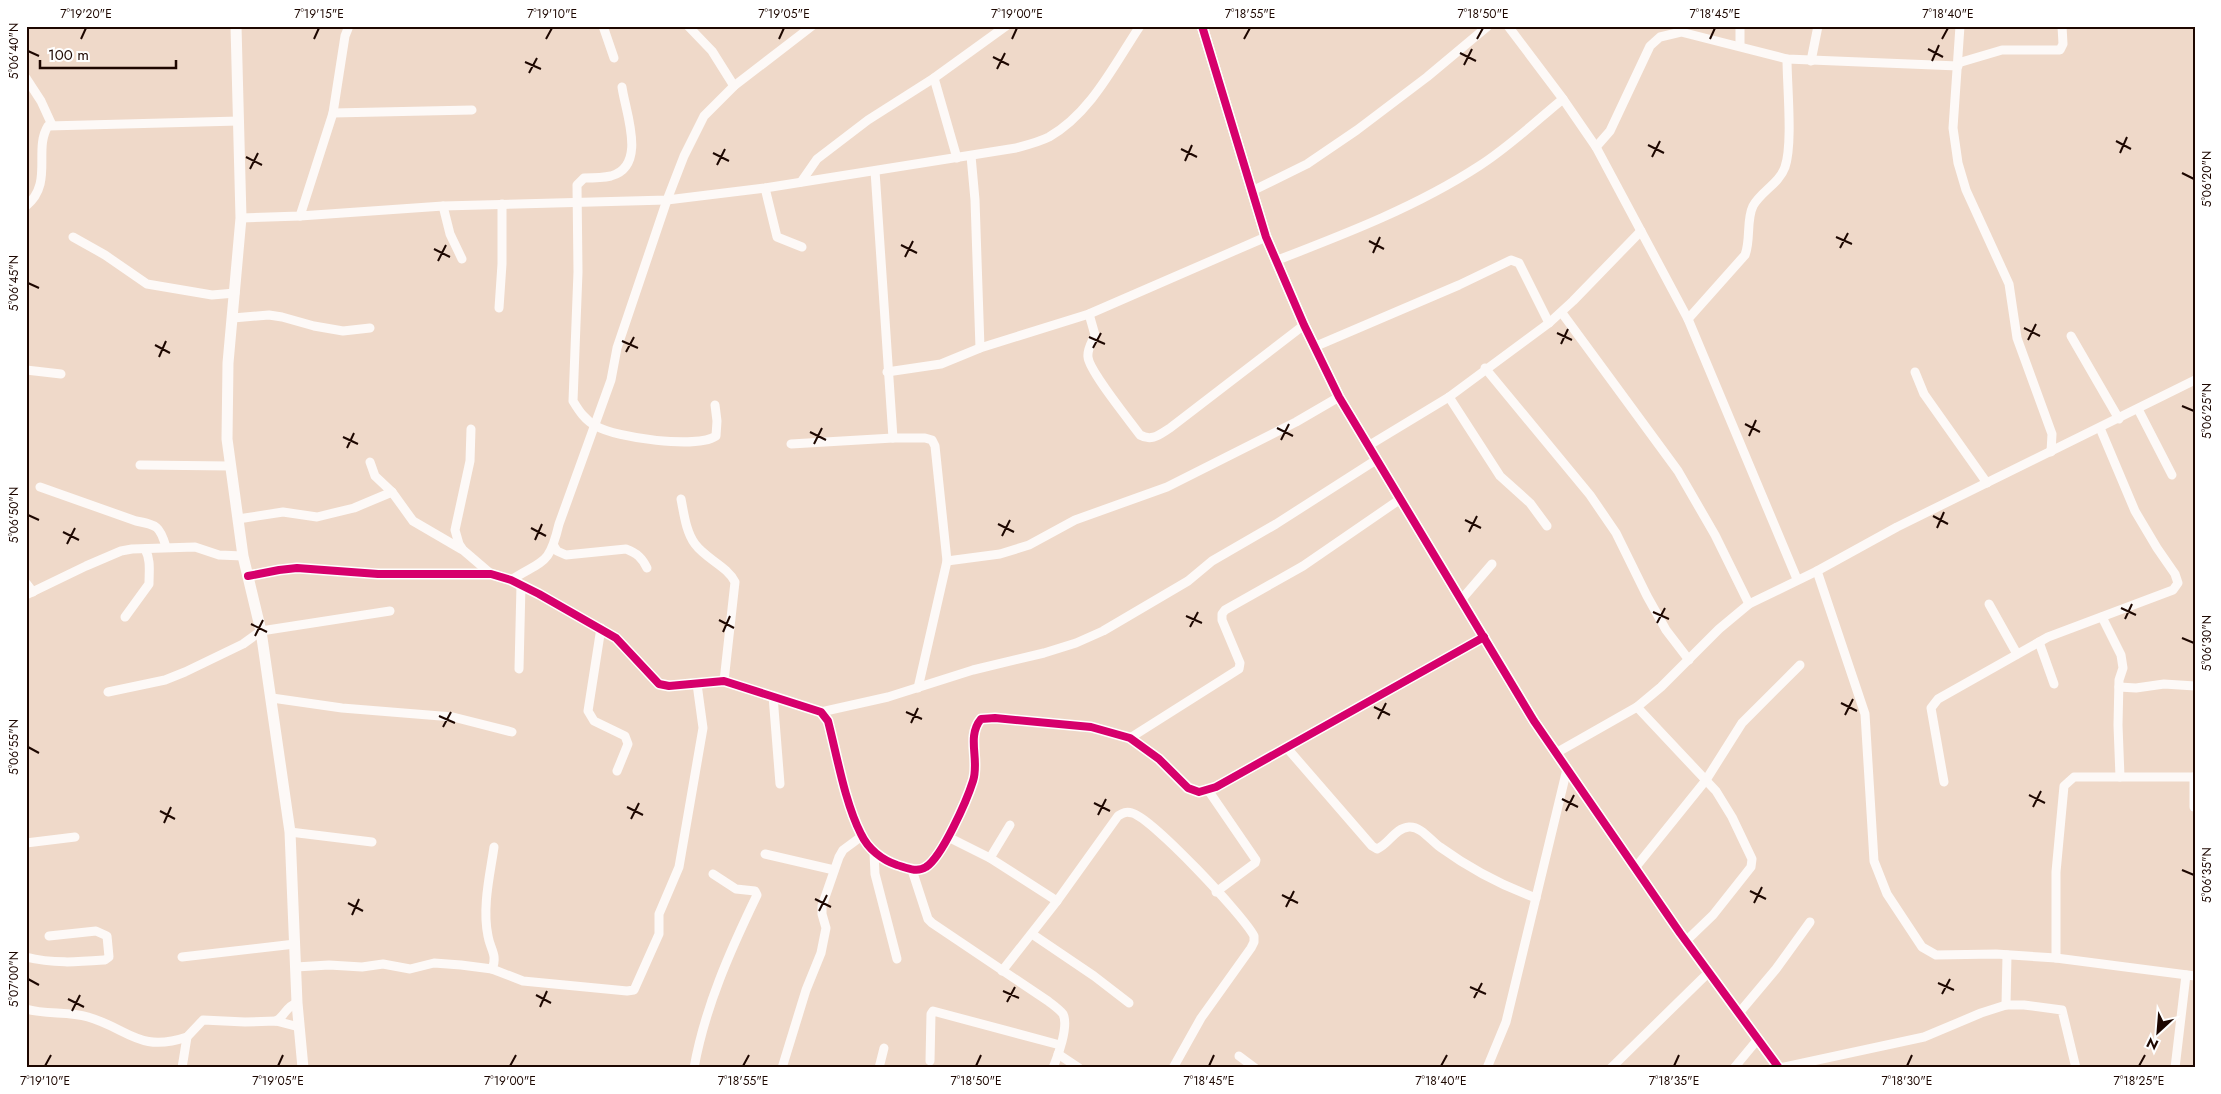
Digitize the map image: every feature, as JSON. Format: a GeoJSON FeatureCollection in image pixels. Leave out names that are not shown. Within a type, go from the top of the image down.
{"type":"FeatureCollection","features":[{"type":"Feature","properties":{"kind":"street"},"geometry":{"type":"LineString","coordinates":[[236,26],[241,218],[228,363],[227,439],[243,556],[261,631],[272,698],[290,832],[297,1003],[303,1068]]}},
{"type":"Feature","properties":{"kind":"street"},"geometry":{"type":"LineString","coordinates":[[300,216],[333,113],[345,36],[349,26]]}},
{"type":"Feature","properties":{"kind":"street"},"geometry":{"type":"LineString","coordinates":[[603,26],[614,58]]}},
{"type":"Feature","properties":{"kind":"street"},"geometry":{"type":"LineString","coordinates":[[688,26],[712,50],[734,86]]}},
{"type":"Feature","properties":{"kind":"street"},"geometry":{"type":"LineString","coordinates":[[511,580],[544,562],[554,546],[568,498],[611,380],[616,348],[667,200],[684,156],[704,116],[734,86],[812,26]]}},
{"type":"Feature","properties":{"kind":"street"},"geometry":{"type":"LineString","coordinates":[[801,182],[810,167],[827,151],[868,120],[934,78],[1006,26]]}},
{"type":"Feature","properties":{"kind":"street"},"geometry":{"type":"LineString","coordinates":[[241,218],[300,216],[443,206],[576,204],[667,200],[765,188],[1016,148],[1048,138],[1068,124],[1084,108],[1140,26]]}},
{"type":"Feature","properties":{"kind":"street"},"geometry":{"type":"LineString","coordinates":[[1202,26],[1266,237],[1275,261],[1338,397],[1534,721],[1686,941],[1779,1068],[1924,1037],[1981,1013],[2006,1005],[2024,1005],[2062,1010],[2076,1068]]}},
{"type":"Feature","properties":{"kind":"street"},"geometry":{"type":"LineString","coordinates":[[1252,191],[1307,164],[1356,130],[1427,77],[1488,26]]}},
{"type":"Feature","properties":{"kind":"street"},"geometry":{"type":"LineString","coordinates":[[1508,26],[1564,99],[1596,147],[1688,318],[1797,579]]}},
{"type":"Feature","properties":{"kind":"street"},"geometry":{"type":"LineString","coordinates":[[1740,26],[1740,45]]}},
{"type":"Feature","properties":{"kind":"street"},"geometry":{"type":"LineString","coordinates":[[1811,61],[1818,26]]}},
{"type":"Feature","properties":{"kind":"street"},"geometry":{"type":"LineString","coordinates":[[1960,26],[1953,138],[1959,168],[1966,190],[2009,284],[2017,338],[2052,434],[2051,452]]}},
{"type":"Feature","properties":{"kind":"street"},"geometry":{"type":"LineString","coordinates":[[1596,147],[1610,131],[1623,107],[1650,46],[1660,37],[1680,29],[1787,59],[1958,64],[2002,50],[2060,50],[2064,44],[2062,26]]}},
{"type":"Feature","properties":{"kind":"street"},"geometry":{"type":"LineString","coordinates":[[1688,318],[1745,255],[1750,244],[1753,205],[1777,180],[1785,168],[1788,149],[1787,59]]}},
{"type":"Feature","properties":{"kind":"street"},"geometry":{"type":"LineString","coordinates":[[26,78],[45,108],[52,125]]}},
{"type":"Feature","properties":{"kind":"street"},"geometry":{"type":"LineString","coordinates":[[934,78],[957,158]]}},
{"type":"Feature","properties":{"kind":"street"},"geometry":{"type":"LineString","coordinates":[[622,87],[631,130],[632,151],[630,160],[614,175],[580,180],[577,185],[578,272],[573,401],[581,415],[595,426],[608,432],[645,439],[692,443],[716,436],[717,422],[714,405]]}},
{"type":"Feature","properties":{"kind":"street"},"geometry":{"type":"LineString","coordinates":[[1275,261],[1389,214],[1454,182],[1482,164],[1564,99]]}},
{"type":"Feature","properties":{"kind":"street"},"geometry":{"type":"LineString","coordinates":[[333,113],[472,110]]}},
{"type":"Feature","properties":{"kind":"street"},"geometry":{"type":"LineString","coordinates":[[26,206],[36,197],[39,190],[46,127],[52,125],[110,126],[238,121]]}},
{"type":"Feature","properties":{"kind":"street"},"geometry":{"type":"LineString","coordinates":[[971,156],[975,200],[980,348]]}},
{"type":"Feature","properties":{"kind":"street"},"geometry":{"type":"LineString","coordinates":[[875,171],[887,372],[893,438]]}},
{"type":"Feature","properties":{"kind":"street"},"geometry":{"type":"LineString","coordinates":[[765,188],[777,237],[802,247]]}},
{"type":"Feature","properties":{"kind":"street"},"geometry":{"type":"LineString","coordinates":[[499,308],[502,264],[502,204]]}},
{"type":"Feature","properties":{"kind":"street"},"geometry":{"type":"LineString","coordinates":[[443,206],[450,234],[462,259]]}},
{"type":"Feature","properties":{"kind":"street"},"geometry":{"type":"LineString","coordinates":[[1368,446],[1449,397],[1485,368],[1562,313],[1641,231]]}},
{"type":"Feature","properties":{"kind":"street"},"geometry":{"type":"LineString","coordinates":[[72,237],[105,255],[147,284],[212,295],[235,293]]}},
{"type":"Feature","properties":{"kind":"street"},"geometry":{"type":"LineString","coordinates":[[887,372],[941,364],[980,348],[1089,314],[1266,237]]}},
{"type":"Feature","properties":{"kind":"street"},"geometry":{"type":"LineString","coordinates":[[1314,347],[1459,285],[1511,260],[1519,263],[1549,323]]}},
{"type":"Feature","properties":{"kind":"street"},"geometry":{"type":"LineString","coordinates":[[1562,313],[1678,470],[1715,535],[1749,604]]}},
{"type":"Feature","properties":{"kind":"street"},"geometry":{"type":"LineString","coordinates":[[1089,314],[1095,335],[1088,348],[1088,359],[1105,388],[1140,435],[1145,438],[1154,438],[1170,428],[1304,325]]}},
{"type":"Feature","properties":{"kind":"street"},"geometry":{"type":"LineString","coordinates":[[233,318],[269,315],[343,331],[370,328]]}},
{"type":"Feature","properties":{"kind":"street"},"geometry":{"type":"LineString","coordinates":[[2071,336],[2119,419]]}},
{"type":"Feature","properties":{"kind":"street"},"geometry":{"type":"LineString","coordinates":[[1485,368],[1590,495],[1616,533],[1666,630],[1689,660]]}},
{"type":"Feature","properties":{"kind":"street"},"geometry":{"type":"LineString","coordinates":[[26,370],[61,374]]}},
{"type":"Feature","properties":{"kind":"street"},"geometry":{"type":"LineString","coordinates":[[1915,372],[1924,394],[1987,483]]}},
{"type":"Feature","properties":{"kind":"street"},"geometry":{"type":"LineString","coordinates":[[1556,753],[1637,707],[1749,604],[1797,579],[1817,571],[1897,527],[2195,380]]}},
{"type":"Feature","properties":{"kind":"street"},"geometry":{"type":"LineString","coordinates":[[947,561],[1000,554],[1029,545],[1076,520],[1167,487],[1296,422],[1338,397]]}},
{"type":"Feature","properties":{"kind":"street"},"geometry":{"type":"LineString","coordinates":[[1449,397],[1500,476],[1530,503],[1547,526]]}},
{"type":"Feature","properties":{"kind":"street"},"geometry":{"type":"LineString","coordinates":[[2138,409],[2172,475]]}},
{"type":"Feature","properties":{"kind":"street"},"geometry":{"type":"LineString","coordinates":[[1944,782],[1931,708],[1933,703],[2039,642],[2174,590],[2178,583],[2175,574],[2135,511],[2100,428]]}},
{"type":"Feature","properties":{"kind":"street"},"geometry":{"type":"LineString","coordinates":[[463,550],[455,530],[470,461],[471,429]]}},
{"type":"Feature","properties":{"kind":"street"},"geometry":{"type":"LineString","coordinates":[[2052,434],[2066,444]]}},
{"type":"Feature","properties":{"kind":"street"},"geometry":{"type":"LineString","coordinates":[[791,444],[893,438],[925,438],[932,440],[935,446],[947,561],[918,688]]}},
{"type":"Feature","properties":{"kind":"street"},"geometry":{"type":"LineString","coordinates":[[248,576],[297,568],[378,574],[492,574],[511,580],[601,628],[616,638],[659,684],[669,686],[724,681],[821,712],[888,697],[973,670],[1044,653],[1103,631],[1188,581],[1218,557],[1276,524],[1376,460]]}},
{"type":"Feature","properties":{"kind":"street"},"geometry":{"type":"LineString","coordinates":[[370,462],[375,476],[392,492],[413,521],[463,550],[492,574]]}},
{"type":"Feature","properties":{"kind":"street"},"geometry":{"type":"LineString","coordinates":[[140,465],[230,466]]}},
{"type":"Feature","properties":{"kind":"street"},"geometry":{"type":"LineString","coordinates":[[40,487],[136,521],[153,524],[162,533],[166,546]]}},
{"type":"Feature","properties":{"kind":"street"},"geometry":{"type":"LineString","coordinates":[[238,519],[283,512],[317,517],[354,508],[392,492]]}},
{"type":"Feature","properties":{"kind":"street"},"geometry":{"type":"LineString","coordinates":[[681,499],[687,528],[694,544],[719,567],[731,574],[735,582],[724,681]]}},
{"type":"Feature","properties":{"kind":"street"},"geometry":{"type":"LineString","coordinates":[[1130,738],[1239,669],[1240,663],[1222,620],[1222,614],[1225,610],[1293,572],[1399,500]]}},
{"type":"Feature","properties":{"kind":"street"},"geometry":{"type":"LineString","coordinates":[[26,583],[30,594],[120,551],[166,546],[195,547],[219,554],[243,556]]}},
{"type":"Feature","properties":{"kind":"street"},"geometry":{"type":"LineString","coordinates":[[554,546],[560,553],[566,555],[626,550],[634,552],[643,559],[646,568]]}},
{"type":"Feature","properties":{"kind":"street"},"geometry":{"type":"LineString","coordinates":[[125,617],[149,584],[148,570],[150,558],[146,549]]}},
{"type":"Feature","properties":{"kind":"street"},"geometry":{"type":"LineString","coordinates":[[1461,600],[1492,564]]}},
{"type":"Feature","properties":{"kind":"street"},"geometry":{"type":"LineString","coordinates":[[1817,571],[1865,714],[1873,852],[1880,878],[1887,894],[1906,926],[1922,947],[1929,952],[1946,956],[2007,955],[2056,958],[2190,976],[2175,1068]]}},
{"type":"Feature","properties":{"kind":"street"},"geometry":{"type":"LineString","coordinates":[[519,669],[521,585]]}},
{"type":"Feature","properties":{"kind":"street"},"geometry":{"type":"LineString","coordinates":[[1989,604],[2017,654]]}},
{"type":"Feature","properties":{"kind":"street"},"geometry":{"type":"LineString","coordinates":[[108,692],[165,680],[243,644],[261,631],[390,611]]}},
{"type":"Feature","properties":{"kind":"street"},"geometry":{"type":"LineString","coordinates":[[2102,617],[2121,655],[2123,668],[2119,680],[2120,777]]}},
{"type":"Feature","properties":{"kind":"street"},"geometry":{"type":"LineString","coordinates":[[601,628],[588,710],[594,721],[625,736],[628,744],[618,771]]}},
{"type":"Feature","properties":{"kind":"street"},"geometry":{"type":"LineString","coordinates":[[821,712],[828,721],[854,821],[862,836],[874,853],[892,864],[912,870],[925,868],[936,859],[948,837],[973,782],[976,770],[973,739],[975,726],[981,719],[995,718],[1091,727],[1130,738],[1159,759],[1188,788],[1199,792],[1208,790],[1287,748],[1484,637]]}},
{"type":"Feature","properties":{"kind":"street"},"geometry":{"type":"LineString","coordinates":[[2039,642],[2054,684]]}},
{"type":"Feature","properties":{"kind":"street"},"geometry":{"type":"LineString","coordinates":[[1635,868],[1706,780],[1742,723],[1800,665]]}},
{"type":"Feature","properties":{"kind":"street"},"geometry":{"type":"LineString","coordinates":[[296,968],[329,965],[362,967],[383,964],[410,969],[434,963],[492,969],[528,981],[627,991],[636,988],[659,934],[659,914],[663,901],[679,867],[703,728],[697,684]]}},
{"type":"Feature","properties":{"kind":"street"},"geometry":{"type":"LineString","coordinates":[[2120,687],[2136,688],[2164,684],[2195,686]]}},
{"type":"Feature","properties":{"kind":"street"},"geometry":{"type":"LineString","coordinates":[[773,696],[780,784]]}},
{"type":"Feature","properties":{"kind":"street"},"geometry":{"type":"LineString","coordinates":[[272,698],[342,708],[453,717],[512,732]]}},
{"type":"Feature","properties":{"kind":"street"},"geometry":{"type":"LineString","coordinates":[[1637,707],[1716,791],[1732,817],[1752,859],[1752,864],[1713,915],[1686,941]]}},
{"type":"Feature","properties":{"kind":"street"},"geometry":{"type":"LineString","coordinates":[[1287,748],[1372,846],[1377,849],[1382,847],[1398,832],[1409,827],[1420,830],[1442,849],[1486,875],[1536,898]]}},
{"type":"Feature","properties":{"kind":"street"},"geometry":{"type":"LineString","coordinates":[[1487,1068],[1506,1022],[1567,769]]}},
{"type":"Feature","properties":{"kind":"street"},"geometry":{"type":"LineString","coordinates":[[2056,958],[2056,872],[2064,786],[2074,777],[2194,777],[2194,807]]}},
{"type":"Feature","properties":{"kind":"street"},"geometry":{"type":"LineString","coordinates":[[1208,790],[1256,860],[1255,864],[1216,892]]}},
{"type":"Feature","properties":{"kind":"street"},"geometry":{"type":"LineString","coordinates":[[1002,971],[1057,901],[1118,816],[1124,812],[1132,812],[1144,819],[1192,864],[1251,931],[1254,942],[1201,1018],[1173,1068]]}},
{"type":"Feature","properties":{"kind":"street"},"geometry":{"type":"LineString","coordinates":[[990,858],[1010,825]]}},
{"type":"Feature","properties":{"kind":"street"},"geometry":{"type":"LineString","coordinates":[[290,832],[372,842]]}},
{"type":"Feature","properties":{"kind":"street"},"geometry":{"type":"LineString","coordinates":[[782,1068],[806,990],[821,953],[826,928],[822,906],[834,870],[841,853],[862,836]]}},
{"type":"Feature","properties":{"kind":"street"},"geometry":{"type":"LineString","coordinates":[[26,843],[75,837]]}},
{"type":"Feature","properties":{"kind":"street"},"geometry":{"type":"LineString","coordinates":[[948,837],[990,858],[1057,901]]}},
{"type":"Feature","properties":{"kind":"street"},"geometry":{"type":"LineString","coordinates":[[492,969],[495,956],[488,936],[486,917],[488,886],[494,847]]}},
{"type":"Feature","properties":{"kind":"street"},"geometry":{"type":"LineString","coordinates":[[874,853],[875,874],[897,959]]}},
{"type":"Feature","properties":{"kind":"street"},"geometry":{"type":"LineString","coordinates":[[765,854],[834,870]]}},
{"type":"Feature","properties":{"kind":"street"},"geometry":{"type":"LineString","coordinates":[[912,870],[928,919],[1058,1009],[1064,1016],[1065,1022],[1060,1050],[1053,1068]]}},
{"type":"Feature","properties":{"kind":"street"},"geometry":{"type":"LineString","coordinates":[[694,1068],[699,1038],[710,1004],[757,895],[755,891],[736,889],[713,874]]}},
{"type":"Feature","properties":{"kind":"street"},"geometry":{"type":"LineString","coordinates":[[1739,1013],[1776,969],[1810,922]]}},
{"type":"Feature","properties":{"kind":"street"},"geometry":{"type":"LineString","coordinates":[[26,957],[44,962],[63,964],[106,960],[109,957],[107,936],[102,932],[49,936]]}},
{"type":"Feature","properties":{"kind":"street"},"geometry":{"type":"LineString","coordinates":[[1032,934],[1094,976],[1129,1003]]}},
{"type":"Feature","properties":{"kind":"street"},"geometry":{"type":"LineString","coordinates":[[182,958],[295,944]]}},
{"type":"Feature","properties":{"kind":"street"},"geometry":{"type":"LineString","coordinates":[[2006,1005],[2007,955]]}},
{"type":"Feature","properties":{"kind":"street"},"geometry":{"type":"LineString","coordinates":[[1611,1068],[1709,972]]}},
{"type":"Feature","properties":{"kind":"street"},"geometry":{"type":"LineString","coordinates":[[276,1021],[282,1018],[291,1005],[297,1003]]}},
{"type":"Feature","properties":{"kind":"street"},"geometry":{"type":"LineString","coordinates":[[26,1009],[46,1014],[86,1016],[136,1039],[157,1044],[187,1037],[202,1020],[276,1021],[299,1027]]}},
{"type":"Feature","properties":{"kind":"street"},"geometry":{"type":"LineString","coordinates":[[930,1062],[930,1014],[933,1011],[1060,1050],[1079,1068]]}},
{"type":"Feature","properties":{"kind":"street"},"geometry":{"type":"LineString","coordinates":[[182,1068],[187,1037]]}},
{"type":"Feature","properties":{"kind":"street"},"geometry":{"type":"LineString","coordinates":[[1734,1068],[1758,1039]]}},
{"type":"Feature","properties":{"kind":"street"},"geometry":{"type":"LineString","coordinates":[[879,1068],[884,1048]]}},
{"type":"Feature","properties":{"kind":"street"},"geometry":{"type":"LineString","coordinates":[[1239,1056],[1255,1068]]}},
{"type":"Feature","properties":{"kind":"cycle path"},"geometry":{"type":"LineString","coordinates":[[1202,26],[1266,237],[1304,325],[1339,397],[1534,721],[1680,933],[1779,1068]]}},
{"type":"Feature","properties":{"kind":"cycle path"},"geometry":{"type":"LineString","coordinates":[[248,576],[297,568],[378,574],[491,574],[511,580],[539,594],[616,638],[659,684],[669,686],[724,681],[821,712],[828,721],[850,808],[864,839],[876,853],[886,860],[908,869],[916,870],[926,867],[939,852],[965,801],[975,773],[974,733],[981,719],[995,718],[1091,727],[1130,738],[1159,759],[1188,788],[1199,792],[1216,787],[1484,637]]}}]}
